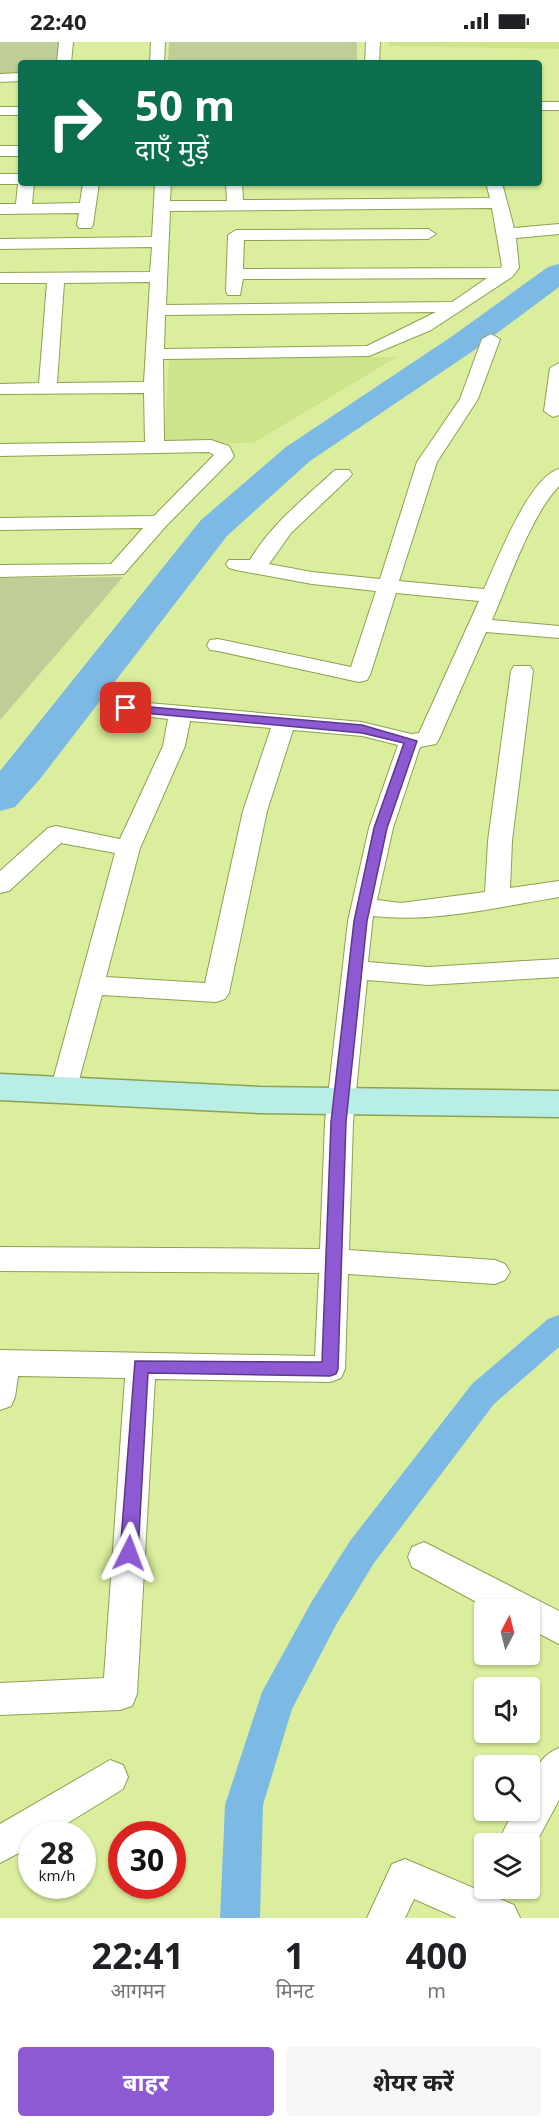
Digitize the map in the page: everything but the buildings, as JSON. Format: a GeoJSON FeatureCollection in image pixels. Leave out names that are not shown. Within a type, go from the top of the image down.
{"type":"FeatureCollection","features":[{"type":"Feature","properties":{"kind":"street"},"geometry":{"type":"LineString","coordinates":[[64,60],[66,42]]}},
{"type":"Feature","properties":{"kind":"street"},"geometry":{"type":"LineString","coordinates":[[157,60],[158,42]]}},
{"type":"Feature","properties":{"kind":"street"},"geometry":{"type":"LineString","coordinates":[[372,42],[372,60]]}},
{"type":"Feature","properties":{"kind":"street"},"geometry":{"type":"LineString","coordinates":[[0,78],[18,77]]}},
{"type":"Feature","properties":{"kind":"street"},"geometry":{"type":"LineString","coordinates":[[542,106],[559,106]]}},
{"type":"Feature","properties":{"kind":"street"},"geometry":{"type":"LineString","coordinates":[[0,111],[18,111]]}},
{"type":"Feature","properties":{"kind":"street"},"geometry":{"type":"LineString","coordinates":[[0,151],[18,151]]}},
{"type":"Feature","properties":{"kind":"street"},"geometry":{"type":"LineString","coordinates":[[0,179],[18,179]]}},
{"type":"Feature","properties":{"kind":"street"},"geometry":{"type":"LineString","coordinates":[[23,208],[27,186]]}},
{"type":"Feature","properties":{"kind":"street"},"geometry":{"type":"LineString","coordinates":[[82,243],[91,186]]}},
{"type":"Feature","properties":{"kind":"street"},"geometry":{"type":"LineString","coordinates":[[155,447],[153,387],[162,186]]}},
{"type":"Feature","properties":{"kind":"street"},"geometry":{"type":"LineString","coordinates":[[234,186],[235,205]]}},
{"type":"Feature","properties":{"kind":"street"},"geometry":{"type":"LineString","coordinates":[[155,354],[369,351],[391,344],[511,268],[507,234],[495,186]]}},
{"type":"Feature","properties":{"kind":"street"},"geometry":{"type":"LineString","coordinates":[[161,206],[235,205],[302,199],[499,203]]}},
{"type":"Feature","properties":{"kind":"street"},"geometry":{"type":"LineString","coordinates":[[424,203],[434,273]]}},
{"type":"Feature","properties":{"kind":"street"},"geometry":{"type":"LineString","coordinates":[[0,209],[87,208]]}},
{"type":"Feature","properties":{"kind":"street"},"geometry":{"type":"LineString","coordinates":[[507,234],[528,232],[556,237]]}},
{"type":"Feature","properties":{"kind":"street"},"geometry":{"type":"LineString","coordinates":[[234,309],[236,235],[428,234]]}},
{"type":"Feature","properties":{"kind":"street"},"geometry":{"type":"LineString","coordinates":[[0,244],[160,242]]}},
{"type":"Feature","properties":{"kind":"street"},"geometry":{"type":"LineString","coordinates":[[235,274],[506,273]]}},
{"type":"Feature","properties":{"kind":"street"},"geometry":{"type":"LineString","coordinates":[[0,278],[158,277]]}},
{"type":"Feature","properties":{"kind":"street"},"geometry":{"type":"LineString","coordinates":[[48,388],[56,278]]}},
{"type":"Feature","properties":{"kind":"street"},"geometry":{"type":"LineString","coordinates":[[157,310],[452,307]]}},
{"type":"Feature","properties":{"kind":"street"},"geometry":{"type":"LineString","coordinates":[[218,645],[359,675],[427,462],[469,399],[484,364],[491,339]]}},
{"type":"Feature","properties":{"kind":"street"},"geometry":{"type":"LineString","coordinates":[[556,399],[559,368]]}},
{"type":"Feature","properties":{"kind":"street"},"geometry":{"type":"LineString","coordinates":[[0,389],[153,387]]}},
{"type":"Feature","properties":{"kind":"street"},"geometry":{"type":"LineString","coordinates":[[0,450],[211,446],[222,450],[224,456],[159,522],[117,570],[0,571]]}},
{"type":"Feature","properties":{"kind":"street"},"geometry":{"type":"LineString","coordinates":[[256,568],[265,550],[278,535],[342,474]]}},
{"type":"Feature","properties":{"kind":"street"},"geometry":{"type":"LineString","coordinates":[[126,708],[362,729],[411,741],[428,739],[491,596],[542,493],[559,475]]}},
{"type":"Feature","properties":{"kind":"street"},"geometry":{"type":"LineString","coordinates":[[536,506],[559,508]]}},
{"type":"Feature","properties":{"kind":"street"},"geometry":{"type":"LineString","coordinates":[[0,524],[159,522]]}},
{"type":"Feature","properties":{"kind":"street"},"geometry":{"type":"LineString","coordinates":[[236,564],[312,578],[491,596]]}},
{"type":"Feature","properties":{"kind":"street"},"geometry":{"type":"LineString","coordinates":[[478,625],[559,632]]}},
{"type":"Feature","properties":{"kind":"street"},"geometry":{"type":"LineString","coordinates":[[497,898],[500,841],[522,671]]}},
{"type":"Feature","properties":{"kind":"street"},"geometry":{"type":"LineString","coordinates":[[63,1091],[128,848],[174,747],[180,713]]}},
{"type":"Feature","properties":{"kind":"street"},"geometry":{"type":"LineString","coordinates":[[90,985],[216,993],[255,811],[284,723]]}},
{"type":"Feature","properties":{"kind":"street"},"geometry":{"type":"LineString","coordinates":[[0,1397],[2,1364],[330,1369],[340,1112],[355,970],[364,907],[381,828],[411,741]]}},
{"type":"Feature","properties":{"kind":"street"},"geometry":{"type":"LineString","coordinates":[[0,885],[56,834],[128,848]]}},
{"type":"Feature","properties":{"kind":"street"},"geometry":{"type":"LineString","coordinates":[[364,907],[401,911],[437,908],[559,889]]}},
{"type":"Feature","properties":{"kind":"street"},"geometry":{"type":"LineString","coordinates":[[355,970],[428,976],[559,969]]}},
{"type":"Feature","properties":{"kind":"street"},"geometry":{"type":"LineString","coordinates":[[0,1087],[340,1112],[559,1125]]}},
{"type":"Feature","properties":{"kind":"street"},"geometry":{"type":"LineString","coordinates":[[0,1110],[340,1112],[559,1104]]}},
{"type":"Feature","properties":{"kind":"street"},"geometry":{"type":"LineString","coordinates":[[0,1259],[334,1260],[495,1272]]}},
{"type":"Feature","properties":{"kind":"street"},"geometry":{"type":"LineString","coordinates":[[0,1699],[120,1694],[141,1366]]}},
{"type":"Feature","properties":{"kind":"street"},"geometry":{"type":"LineString","coordinates":[[424,1557],[503,1599]]}},
{"type":"Feature","properties":{"kind":"street"},"geometry":{"type":"LineString","coordinates":[[540,1618],[559,1628]]}},
{"type":"Feature","properties":{"kind":"street"},"geometry":{"type":"LineString","coordinates":[[521,1833],[559,1765]]}},
{"type":"Feature","properties":{"kind":"street"},"geometry":{"type":"LineString","coordinates":[[0,1845],[110,1777]]}},
{"type":"Feature","properties":{"kind":"street"},"geometry":{"type":"LineString","coordinates":[[386,1918],[405,1877],[490,1904]]}},
{"type":"Feature","properties":{"kind":"shaded area"},"geometry":{"type":"Polygon","coordinates":[[[0,42],[59,42],[57,60],[18,60],[18,73],[0,73],[0,42]]]}},
{"type":"Feature","properties":{"kind":"shaded area"},"geometry":{"type":"Polygon","coordinates":[[[169,42],[357,42],[357,60],[168,60],[169,42]]]}},
{"type":"Feature","properties":{"kind":"shaded area"},"geometry":{"type":"Polygon","coordinates":[[[389,42],[559,42],[559,49],[389,46],[389,42]]]}},
{"type":"Feature","properties":{"kind":"shaded area"},"geometry":{"type":"Polygon","coordinates":[[[397,357],[253,443],[164,444],[169,359],[397,357]]]}},
{"type":"Feature","properties":{"kind":"shaded area"},"geometry":{"type":"Polygon","coordinates":[[[123,577],[0,720],[0,578],[123,577]]]}},
{"type":"Feature","properties":{"kind":"waterway"},"geometry":{"type":"LineString","coordinates":[[0,797],[25,770],[214,528],[298,454],[462,344],[559,273]]}},
{"type":"Feature","properties":{"kind":"waterway"},"geometry":{"type":"LineString","coordinates":[[240,1918],[244,1805],[275,1704],[324,1613],[362,1552],[483,1394],[559,1328]]}},
{"type":"Feature","properties":{"kind":"route"},"geometry":{"type":"LineString","coordinates":[[126,708],[362,729],[411,741],[381,828],[360,921],[339,1122],[330,1369],[141,1366],[129,1553]]}}]}
